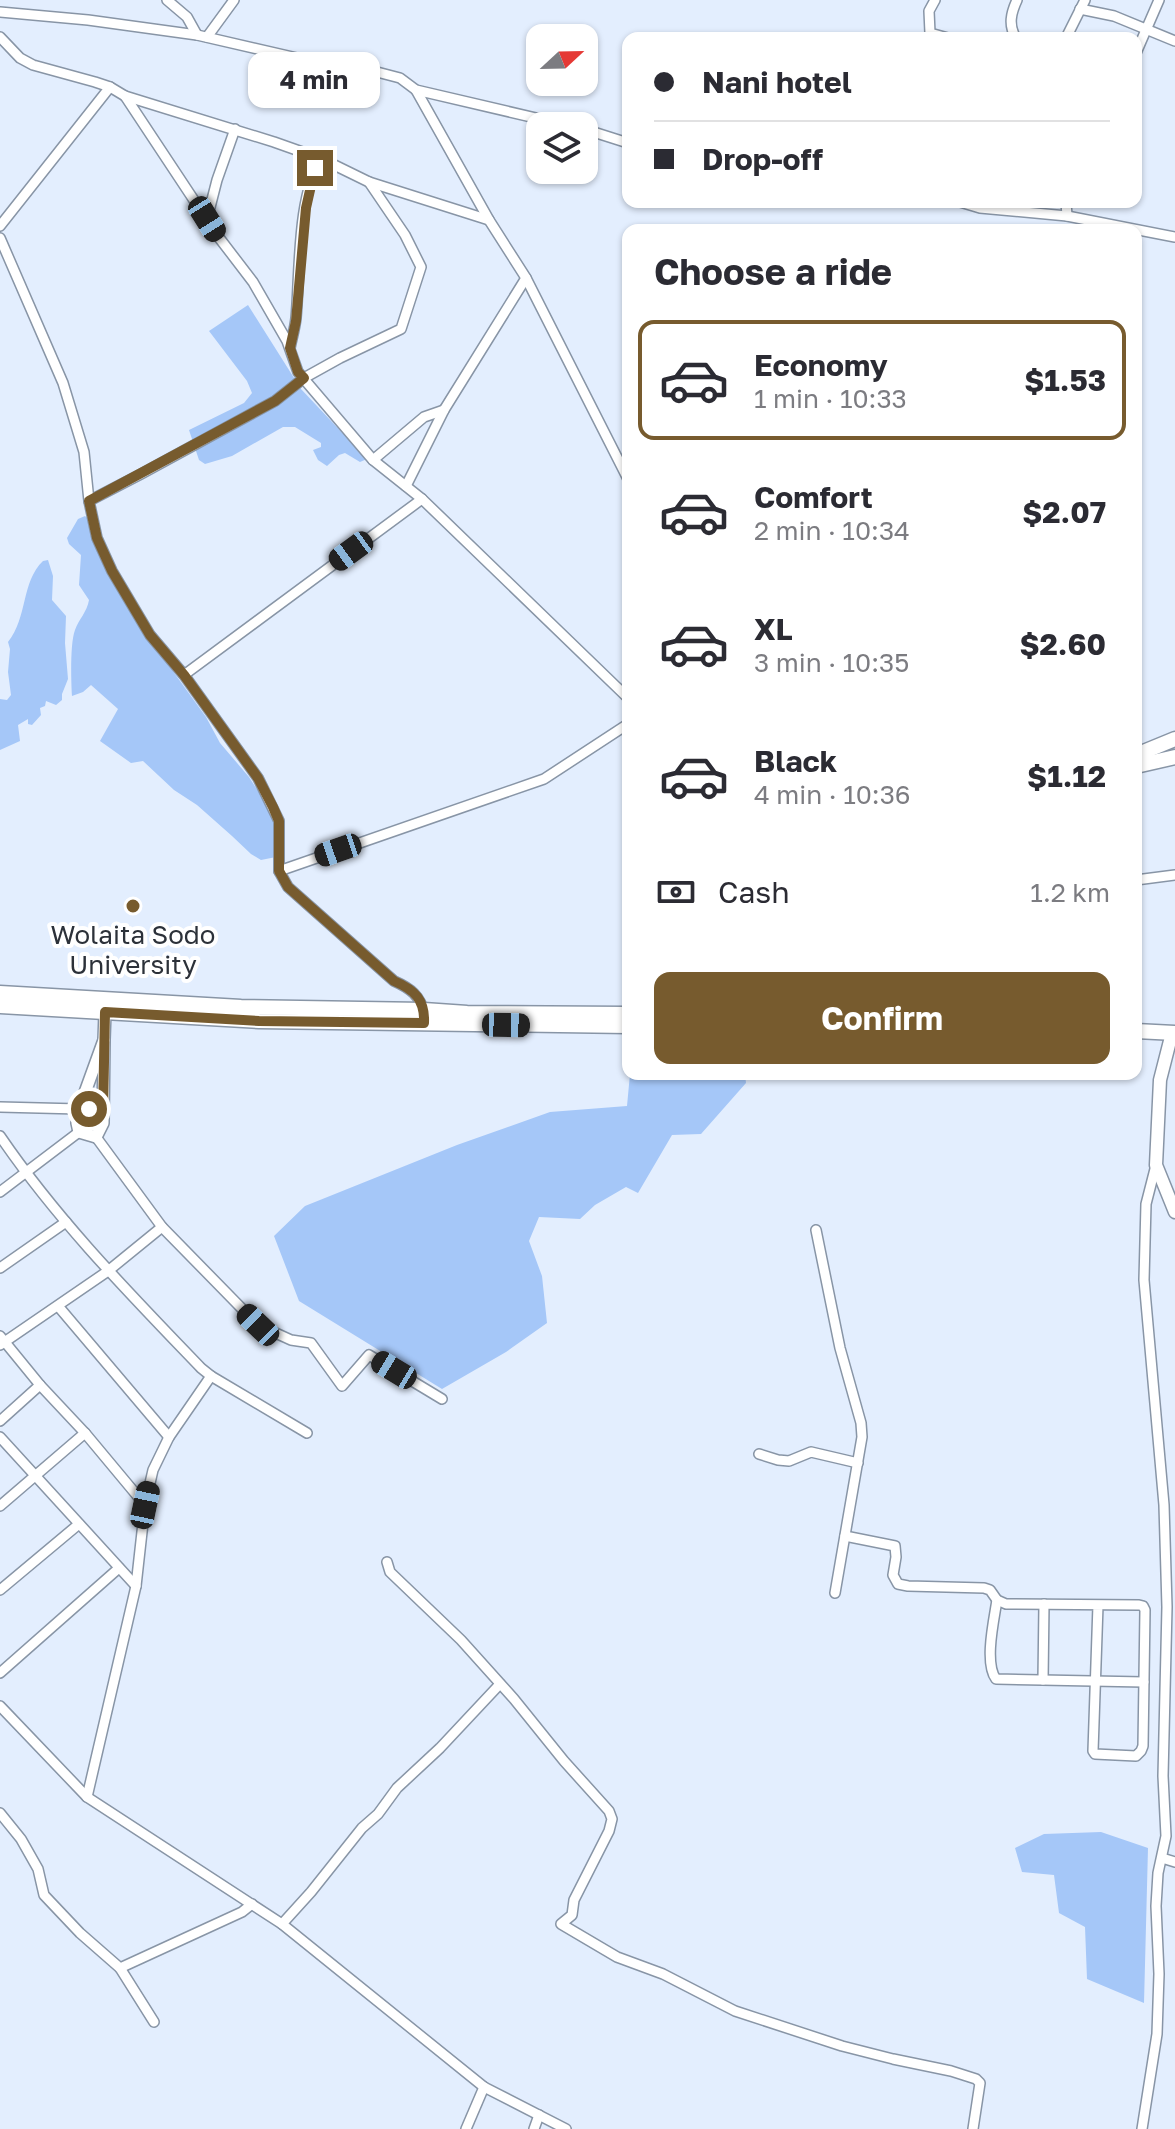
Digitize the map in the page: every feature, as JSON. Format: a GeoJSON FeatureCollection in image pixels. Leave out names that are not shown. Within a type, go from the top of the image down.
{"type":"FeatureCollection","features":[{"type":"Feature","properties":{"kind":"main road"},"geometry":{"type":"LineString","coordinates":[[1142,753],[1175,739]]}},
{"type":"Feature","properties":{"kind":"main road"},"geometry":{"type":"LineString","coordinates":[[1142,765],[1175,757]]}},
{"type":"Feature","properties":{"kind":"main road"},"geometry":{"type":"LineString","coordinates":[[0,993],[622,1026]]}},
{"type":"Feature","properties":{"kind":"main road"},"geometry":{"type":"LineString","coordinates":[[0,1006],[259,1021],[467,1013],[622,1014]]}},
{"type":"Feature","properties":{"kind":"main road"},"geometry":{"type":"LineString","coordinates":[[1175,1017],[1160,1080],[1156,1165],[1168,1181],[1175,1212]]}},
{"type":"Feature","properties":{"kind":"main road"},"geometry":{"type":"LineString","coordinates":[[1142,1031],[1173,1033]]}},
{"type":"Feature","properties":{"kind":"street"},"geometry":{"type":"LineString","coordinates":[[167,0],[187,17],[202,36]]}},
{"type":"Feature","properties":{"kind":"street"},"geometry":{"type":"LineString","coordinates":[[202,36],[234,0]]}},
{"type":"Feature","properties":{"kind":"street"},"geometry":{"type":"LineString","coordinates":[[930,32],[929,11],[935,0]]}},
{"type":"Feature","properties":{"kind":"street"},"geometry":{"type":"LineString","coordinates":[[1013,32],[1010,15],[1017,0]]}},
{"type":"Feature","properties":{"kind":"street"},"geometry":{"type":"LineString","coordinates":[[1142,42],[1159,0]]}},
{"type":"Feature","properties":{"kind":"street"},"geometry":{"type":"LineString","coordinates":[[1069,32],[1083,5],[1175,41]]}},
{"type":"Feature","properties":{"kind":"street"},"geometry":{"type":"LineString","coordinates":[[0,12],[88,20],[202,36],[323,64],[354,66],[400,78],[416,90],[526,116]]}},
{"type":"Feature","properties":{"kind":"street"},"geometry":{"type":"LineString","coordinates":[[0,37],[20,58],[33,65],[235,129],[322,159],[369,182],[489,220]]}},
{"type":"Feature","properties":{"kind":"street"},"geometry":{"type":"LineString","coordinates":[[0,226],[110,87]]}},
{"type":"Feature","properties":{"kind":"street"},"geometry":{"type":"LineString","coordinates":[[416,90],[489,220],[526,278],[622,464]]}},
{"type":"Feature","properties":{"kind":"street"},"geometry":{"type":"LineString","coordinates":[[125,96],[253,282],[290,348],[298,372],[373,460],[422,499],[622,692]]}},
{"type":"Feature","properties":{"kind":"street"},"geometry":{"type":"LineString","coordinates":[[207,219],[235,129]]}},
{"type":"Feature","properties":{"kind":"street"},"geometry":{"type":"LineString","coordinates":[[598,133],[622,141]]}},
{"type":"Feature","properties":{"kind":"street"},"geometry":{"type":"LineString","coordinates":[[290,348],[296,321],[306,208],[315,168],[322,159]]}},
{"type":"Feature","properties":{"kind":"street"},"geometry":{"type":"LineString","coordinates":[[89,501],[275,401],[304,378],[340,358],[401,329],[421,267],[405,235],[369,182]]}},
{"type":"Feature","properties":{"kind":"street"},"geometry":{"type":"LineString","coordinates":[[980,208],[1067,216],[1108,224]]}},
{"type":"Feature","properties":{"kind":"street"},"geometry":{"type":"LineString","coordinates":[[1066,208],[1067,216]]}},
{"type":"Feature","properties":{"kind":"street"},"geometry":{"type":"LineString","coordinates":[[1142,231],[1175,237]]}},
{"type":"Feature","properties":{"kind":"street"},"geometry":{"type":"LineString","coordinates":[[0,238],[63,383],[84,452],[97,538],[112,571],[150,635],[184,675],[258,778],[279,821],[279,871],[288,887],[394,981],[410,988],[424,1016]]}},
{"type":"Feature","properties":{"kind":"street"},"geometry":{"type":"LineString","coordinates":[[406,486],[444,410],[526,278]]}},
{"type":"Feature","properties":{"kind":"street"},"geometry":{"type":"LineString","coordinates":[[373,460],[424,417],[444,410]]}},
{"type":"Feature","properties":{"kind":"street"},"geometry":{"type":"LineString","coordinates":[[184,675],[422,499]]}},
{"type":"Feature","properties":{"kind":"street"},"geometry":{"type":"LineString","coordinates":[[279,871],[544,779],[622,728]]}},
{"type":"Feature","properties":{"kind":"street"},"geometry":{"type":"LineString","coordinates":[[1142,879],[1175,875]]}},
{"type":"Feature","properties":{"kind":"street"},"geometry":{"type":"LineString","coordinates":[[96,1137],[103,1123],[105,1012]]}},
{"type":"Feature","properties":{"kind":"street"},"geometry":{"type":"LineString","coordinates":[[79,1132],[79,1109],[104,1040]]}},
{"type":"Feature","properties":{"kind":"street"},"geometry":{"type":"LineString","coordinates":[[0,1107],[103,1112]]}},
{"type":"Feature","properties":{"kind":"street"},"geometry":{"type":"LineString","coordinates":[[79,1132],[96,1137],[162,1227],[258,1325],[291,1340],[311,1343],[342,1386],[369,1355],[442,1399]]}},
{"type":"Feature","properties":{"kind":"street"},"geometry":{"type":"LineString","coordinates":[[0,1192],[79,1132]]}},
{"type":"Feature","properties":{"kind":"street"},"geometry":{"type":"LineString","coordinates":[[0,1136],[26,1174],[108,1271],[201,1368],[307,1433]]}},
{"type":"Feature","properties":{"kind":"street"},"geometry":{"type":"LineString","coordinates":[[1142,2129],[1157,2034],[1159,1974],[1156,1906],[1166,1825],[1163,1776],[1167,1607],[1164,1505],[1144,1280],[1146,1204],[1156,1165]]}},
{"type":"Feature","properties":{"kind":"street"},"geometry":{"type":"LineString","coordinates":[[0,1268],[66,1222]]}},
{"type":"Feature","properties":{"kind":"street"},"geometry":{"type":"LineString","coordinates":[[145,1505],[2,1341],[108,1271],[162,1227]]}},
{"type":"Feature","properties":{"kind":"street"},"geometry":{"type":"LineString","coordinates":[[816,1230],[840,1348],[861,1423],[862,1445],[835,1593]]}},
{"type":"Feature","properties":{"kind":"street"},"geometry":{"type":"LineString","coordinates":[[58,1306],[169,1437]]}},
{"type":"Feature","properties":{"kind":"street"},"geometry":{"type":"LineString","coordinates":[[87,1797],[136,1586],[145,1505],[153,1470],[169,1437],[211,1376]]}},
{"type":"Feature","properties":{"kind":"street"},"geometry":{"type":"LineString","coordinates":[[0,1421],[40,1385]]}},
{"type":"Feature","properties":{"kind":"street"},"geometry":{"type":"LineString","coordinates":[[0,1506],[85,1433]]}},
{"type":"Feature","properties":{"kind":"street"},"geometry":{"type":"LineString","coordinates":[[0,1437],[136,1586]]}},
{"type":"Feature","properties":{"kind":"street"},"geometry":{"type":"LineString","coordinates":[[759,1454],[789,1461],[811,1452],[858,1463]]}},
{"type":"Feature","properties":{"kind":"street"},"geometry":{"type":"LineString","coordinates":[[0,1590],[79,1524]]}},
{"type":"Feature","properties":{"kind":"street"},"geometry":{"type":"LineString","coordinates":[[845,1536],[895,1546],[893,1575],[898,1584],[984,1588],[1006,1604],[1098,1605],[1145,1607],[1143,1746],[1136,1756],[1095,1754],[1093,1751],[1098,1605]]}},
{"type":"Feature","properties":{"kind":"street"},"geometry":{"type":"LineString","coordinates":[[387,1562],[390,1572],[461,1640],[606,1806],[612,1819],[609,1831],[574,1900],[572,1915],[561,1924],[617,1957],[663,1974],[735,2011],[842,2046],[976,2079],[980,2083],[973,2129]]}},
{"type":"Feature","properties":{"kind":"street"},"geometry":{"type":"LineString","coordinates":[[0,1673],[119,1568]]}},
{"type":"Feature","properties":{"kind":"street"},"geometry":{"type":"LineString","coordinates":[[997,1600],[991,1656],[993,1677],[998,1680],[1144,1682]]}},
{"type":"Feature","properties":{"kind":"street"},"geometry":{"type":"LineString","coordinates":[[1043,1680],[1044,1604]]}},
{"type":"Feature","properties":{"kind":"street"},"geometry":{"type":"LineString","coordinates":[[282,1924],[397,1788],[440,1748],[500,1684]]}},
{"type":"Feature","properties":{"kind":"street"},"geometry":{"type":"LineString","coordinates":[[0,1706],[87,1797],[282,1924],[484,2087],[566,2129]]}},
{"type":"Feature","properties":{"kind":"street"},"geometry":{"type":"LineString","coordinates":[[0,1813],[21,1839],[38,1869],[44,1895],[80,1933],[120,1968],[154,2022]]}},
{"type":"Feature","properties":{"kind":"street"},"geometry":{"type":"LineString","coordinates":[[1162,1858],[1175,1862]]}},
{"type":"Feature","properties":{"kind":"street"},"geometry":{"type":"LineString","coordinates":[[120,1968],[242,1912],[252,1904]]}},
{"type":"Feature","properties":{"kind":"street"},"geometry":{"type":"LineString","coordinates":[[466,2129],[484,2087]]}},
{"type":"Feature","properties":{"kind":"street"},"geometry":{"type":"LineString","coordinates":[[534,2129],[539,2115]]}},
{"type":"Feature","properties":{"kind":"shaded area"},"geometry":{"type":"Polygon","coordinates":[[[248,305],[301,389],[367,459],[360,462],[345,453],[327,466],[318,460],[313,450],[321,447],[321,443],[295,427],[283,427],[232,456],[205,464],[199,460],[189,430],[244,403],[252,393],[247,381],[209,331],[248,305]]]}},
{"type":"Feature","properties":{"kind":"shaded area"},"geometry":{"type":"Polygon","coordinates":[[[85,516],[93,523],[127,597],[162,656],[274,816],[276,857],[261,860],[251,854],[143,761],[131,763],[100,741],[118,709],[91,685],[72,696],[73,636],[89,600],[79,585],[81,555],[67,538],[78,519],[85,516]]]}},
{"type":"Feature","properties":{"kind":"shaded area"},"geometry":{"type":"Polygon","coordinates":[[[48,560],[53,576],[52,600],[66,616],[68,679],[62,700],[56,705],[46,701],[45,706],[40,708],[41,715],[32,725],[28,724],[28,719],[18,725],[20,741],[0,750],[0,699],[7,700],[11,695],[8,642],[19,622],[31,579],[43,561],[48,560]]]}},
{"type":"Feature","properties":{"kind":"shaded area"},"geometry":{"type":"Polygon","coordinates":[[[629,1080],[746,1080],[701,1134],[672,1135],[638,1193],[626,1187],[595,1205],[580,1219],[539,1217],[529,1241],[542,1276],[547,1323],[506,1352],[442,1389],[299,1301],[274,1236],[305,1206],[457,1145],[550,1112],[627,1106],[629,1080]]]}},
{"type":"Feature","properties":{"kind":"shaded area"},"geometry":{"type":"Polygon","coordinates":[[[1101,1832],[1148,1848],[1144,2003],[1087,1979],[1085,1927],[1059,1913],[1054,1875],[1022,1872],[1015,1848],[1044,1834],[1101,1832]]]}},
{"type":"Feature","properties":{"kind":"place","name":"Wolaita Sodo University"},"geometry":{"type":"Point","coordinates":[133,906]}},
{"type":"Feature","properties":{"kind":"route"},"geometry":{"type":"LineString","coordinates":[[89,1109],[103,1112],[105,1012],[259,1021],[424,1023],[424,1010],[410,988],[394,981],[288,887],[279,871],[279,821],[273,807],[258,778],[184,675],[150,635],[112,571],[97,538],[89,501],[275,401],[304,378],[298,372],[290,348],[296,321],[306,208],[315,168]]}}]}
